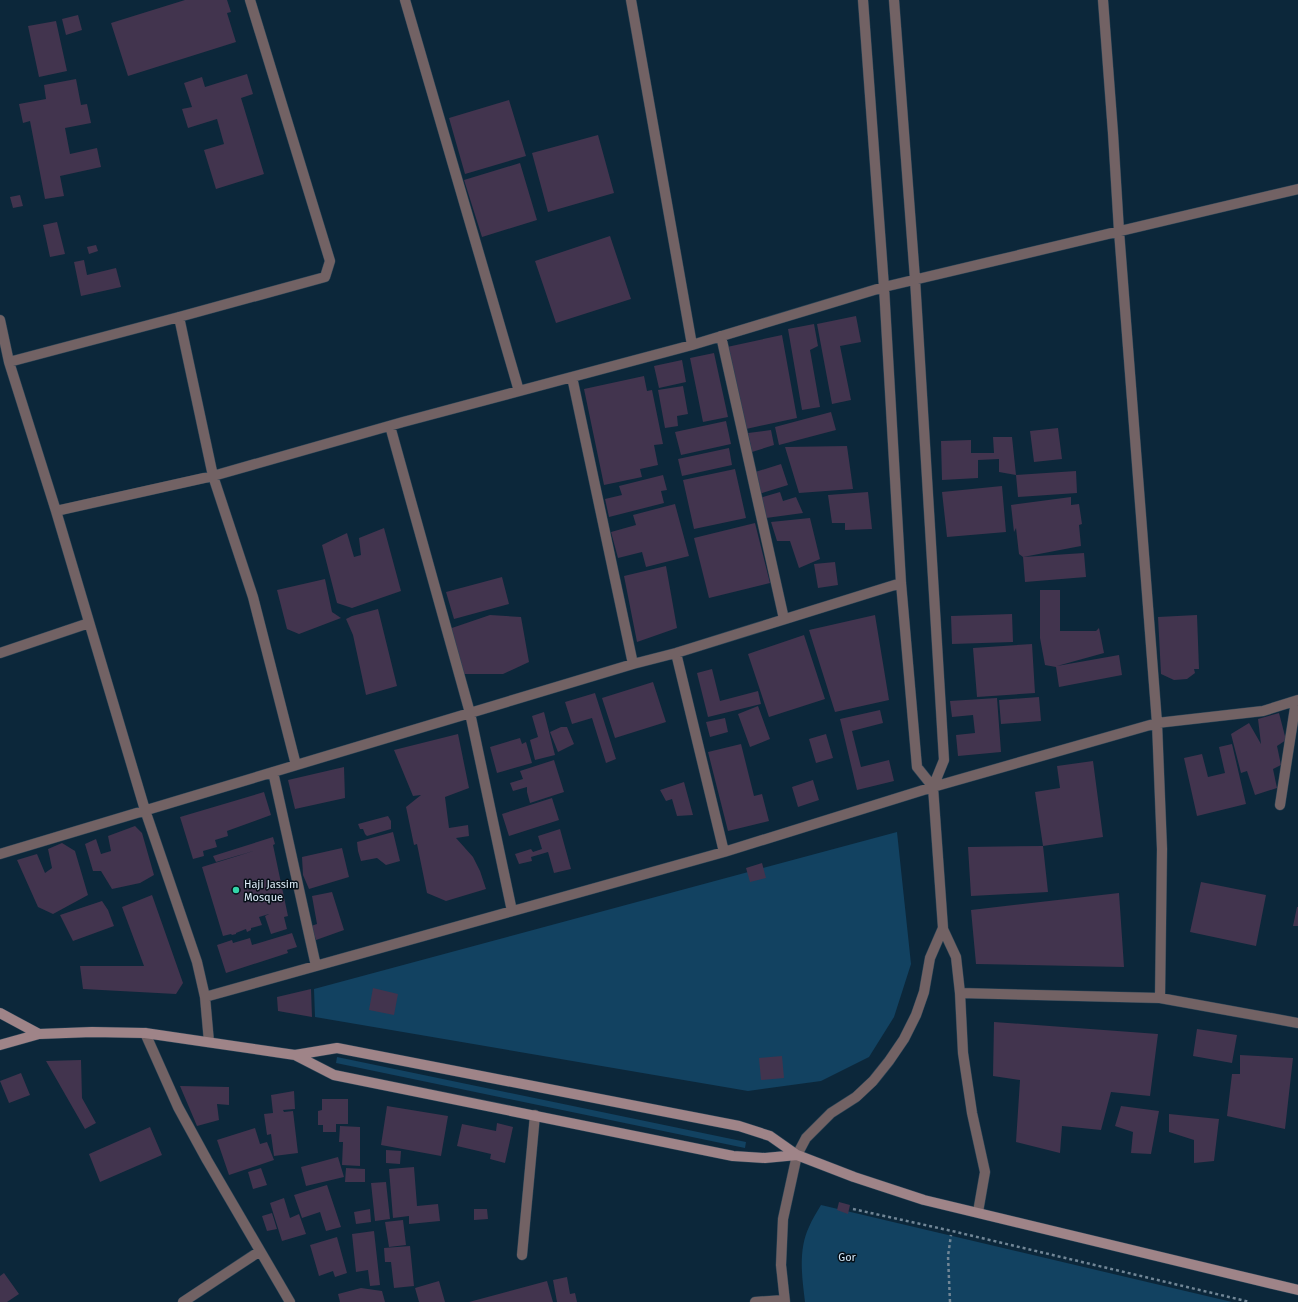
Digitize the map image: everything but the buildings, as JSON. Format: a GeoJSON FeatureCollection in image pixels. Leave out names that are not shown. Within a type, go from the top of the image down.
{"type":"FeatureCollection","features":[{"type":"Feature","properties":{"kind":"main road"},"geometry":{"type":"LineString","coordinates":[[0,1013],[39,1034]]}},
{"type":"Feature","properties":{"kind":"main road"},"geometry":{"type":"LineString","coordinates":[[0,1046],[39,1034],[92,1032],[145,1034],[296,1055],[337,1048],[739,1126],[770,1136],[797,1155],[854,1177],[924,1200],[1298,1290]]}},
{"type":"Feature","properties":{"kind":"main road"},"geometry":{"type":"LineString","coordinates":[[296,1055],[334,1075],[733,1156],[765,1158],[797,1155]]}},
{"type":"Feature","properties":{"kind":"street"},"geometry":{"type":"LineString","coordinates":[[9,362],[325,277],[330,261],[250,0]]}},
{"type":"Feature","properties":{"kind":"street"},"geometry":{"type":"LineString","coordinates":[[405,0],[519,391]]}},
{"type":"Feature","properties":{"kind":"street"},"geometry":{"type":"LineString","coordinates":[[631,0],[692,344]]}},
{"type":"Feature","properties":{"kind":"street"},"geometry":{"type":"LineString","coordinates":[[863,0],[884,287],[901,583],[917,767],[933,787]]}},
{"type":"Feature","properties":{"kind":"street"},"geometry":{"type":"LineString","coordinates":[[894,0],[915,279],[944,760],[933,787],[943,929],[956,957],[960,993],[963,1053],[972,1113],[985,1172],[978,1212]]}},
{"type":"Feature","properties":{"kind":"street"},"geometry":{"type":"LineString","coordinates":[[1103,0],[1119,231],[1157,723],[1162,849],[1160,998]]}},
{"type":"Feature","properties":{"kind":"street"},"geometry":{"type":"LineString","coordinates":[[56,511],[213,476],[692,344],[884,287],[1298,189]]}},
{"type":"Feature","properties":{"kind":"street"},"geometry":{"type":"LineString","coordinates":[[179,317],[213,476],[253,597],[296,765]]}},
{"type":"Feature","properties":{"kind":"street"},"geometry":{"type":"LineString","coordinates":[[0,320],[9,362],[56,511],[145,810],[197,962],[205,997],[209,1042]]}},
{"type":"Feature","properties":{"kind":"street"},"geometry":{"type":"LineString","coordinates":[[720,336],[784,619]]}},
{"type":"Feature","properties":{"kind":"street"},"geometry":{"type":"LineString","coordinates":[[572,377],[633,664]]}},
{"type":"Feature","properties":{"kind":"street"},"geometry":{"type":"LineString","coordinates":[[390,426],[470,713],[512,911]]}},
{"type":"Feature","properties":{"kind":"street"},"geometry":{"type":"LineString","coordinates":[[0,854],[633,664],[676,653],[901,583]]}},
{"type":"Feature","properties":{"kind":"street"},"geometry":{"type":"LineString","coordinates":[[0,653],[89,623]]}},
{"type":"Feature","properties":{"kind":"street"},"geometry":{"type":"LineString","coordinates":[[676,653],[724,852]]}},
{"type":"Feature","properties":{"kind":"street"},"geometry":{"type":"LineString","coordinates":[[205,997],[724,852],[933,787],[1157,723],[1263,711],[1297,700],[1280,805]]}},
{"type":"Feature","properties":{"kind":"street"},"geometry":{"type":"LineString","coordinates":[[272,772],[316,966]]}},
{"type":"Feature","properties":{"kind":"street"},"geometry":{"type":"LineString","coordinates":[[755,1302],[785,1301],[781,1265],[783,1219],[797,1155],[806,1138],[831,1113],[856,1097],[873,1082],[904,1039],[916,1015],[924,992],[930,958],[943,929]]}},
{"type":"Feature","properties":{"kind":"street"},"geometry":{"type":"LineString","coordinates":[[960,993],[1160,998],[1298,1023]]}},
{"type":"Feature","properties":{"kind":"street"},"geometry":{"type":"LineString","coordinates":[[145,1034],[178,1107],[207,1160],[290,1302]]}},
{"type":"Feature","properties":{"kind":"street"},"geometry":{"type":"LineString","coordinates":[[522,1255],[535,1115]]}},
{"type":"Feature","properties":{"kind":"street"},"geometry":{"type":"LineString","coordinates":[[183,1302],[260,1252]]}},
{"type":"Feature","properties":{"kind":"path"},"geometry":{"type":"LineString","coordinates":[[854,1209],[1250,1302]]}},
{"type":"Feature","properties":{"kind":"path"},"geometry":{"type":"LineString","coordinates":[[950,1302],[948,1256],[951,1235]]}},
{"type":"Feature","properties":{"kind":"green space"},"geometry":{"type":"Polygon","coordinates":[[[897,832],[911,964],[894,1017],[869,1057],[821,1081],[748,1091],[315,1017],[314,989],[897,832]]]}},
{"type":"Feature","properties":{"kind":"green space"},"geometry":{"type":"Polygon","coordinates":[[[337,1057],[746,1142],[745,1148],[336,1063],[337,1057]]]}},
{"type":"Feature","properties":{"kind":"green space","name":"Gor"},"geometry":{"type":"Polygon","coordinates":[[[821,1205],[1232,1302],[805,1302],[802,1264],[803,1245],[810,1224],[821,1205]]]}},
{"type":"Feature","properties":{"kind":"place","name":"Haji Jassim Mosque"},"geometry":{"type":"Point","coordinates":[236,890]}}]}
